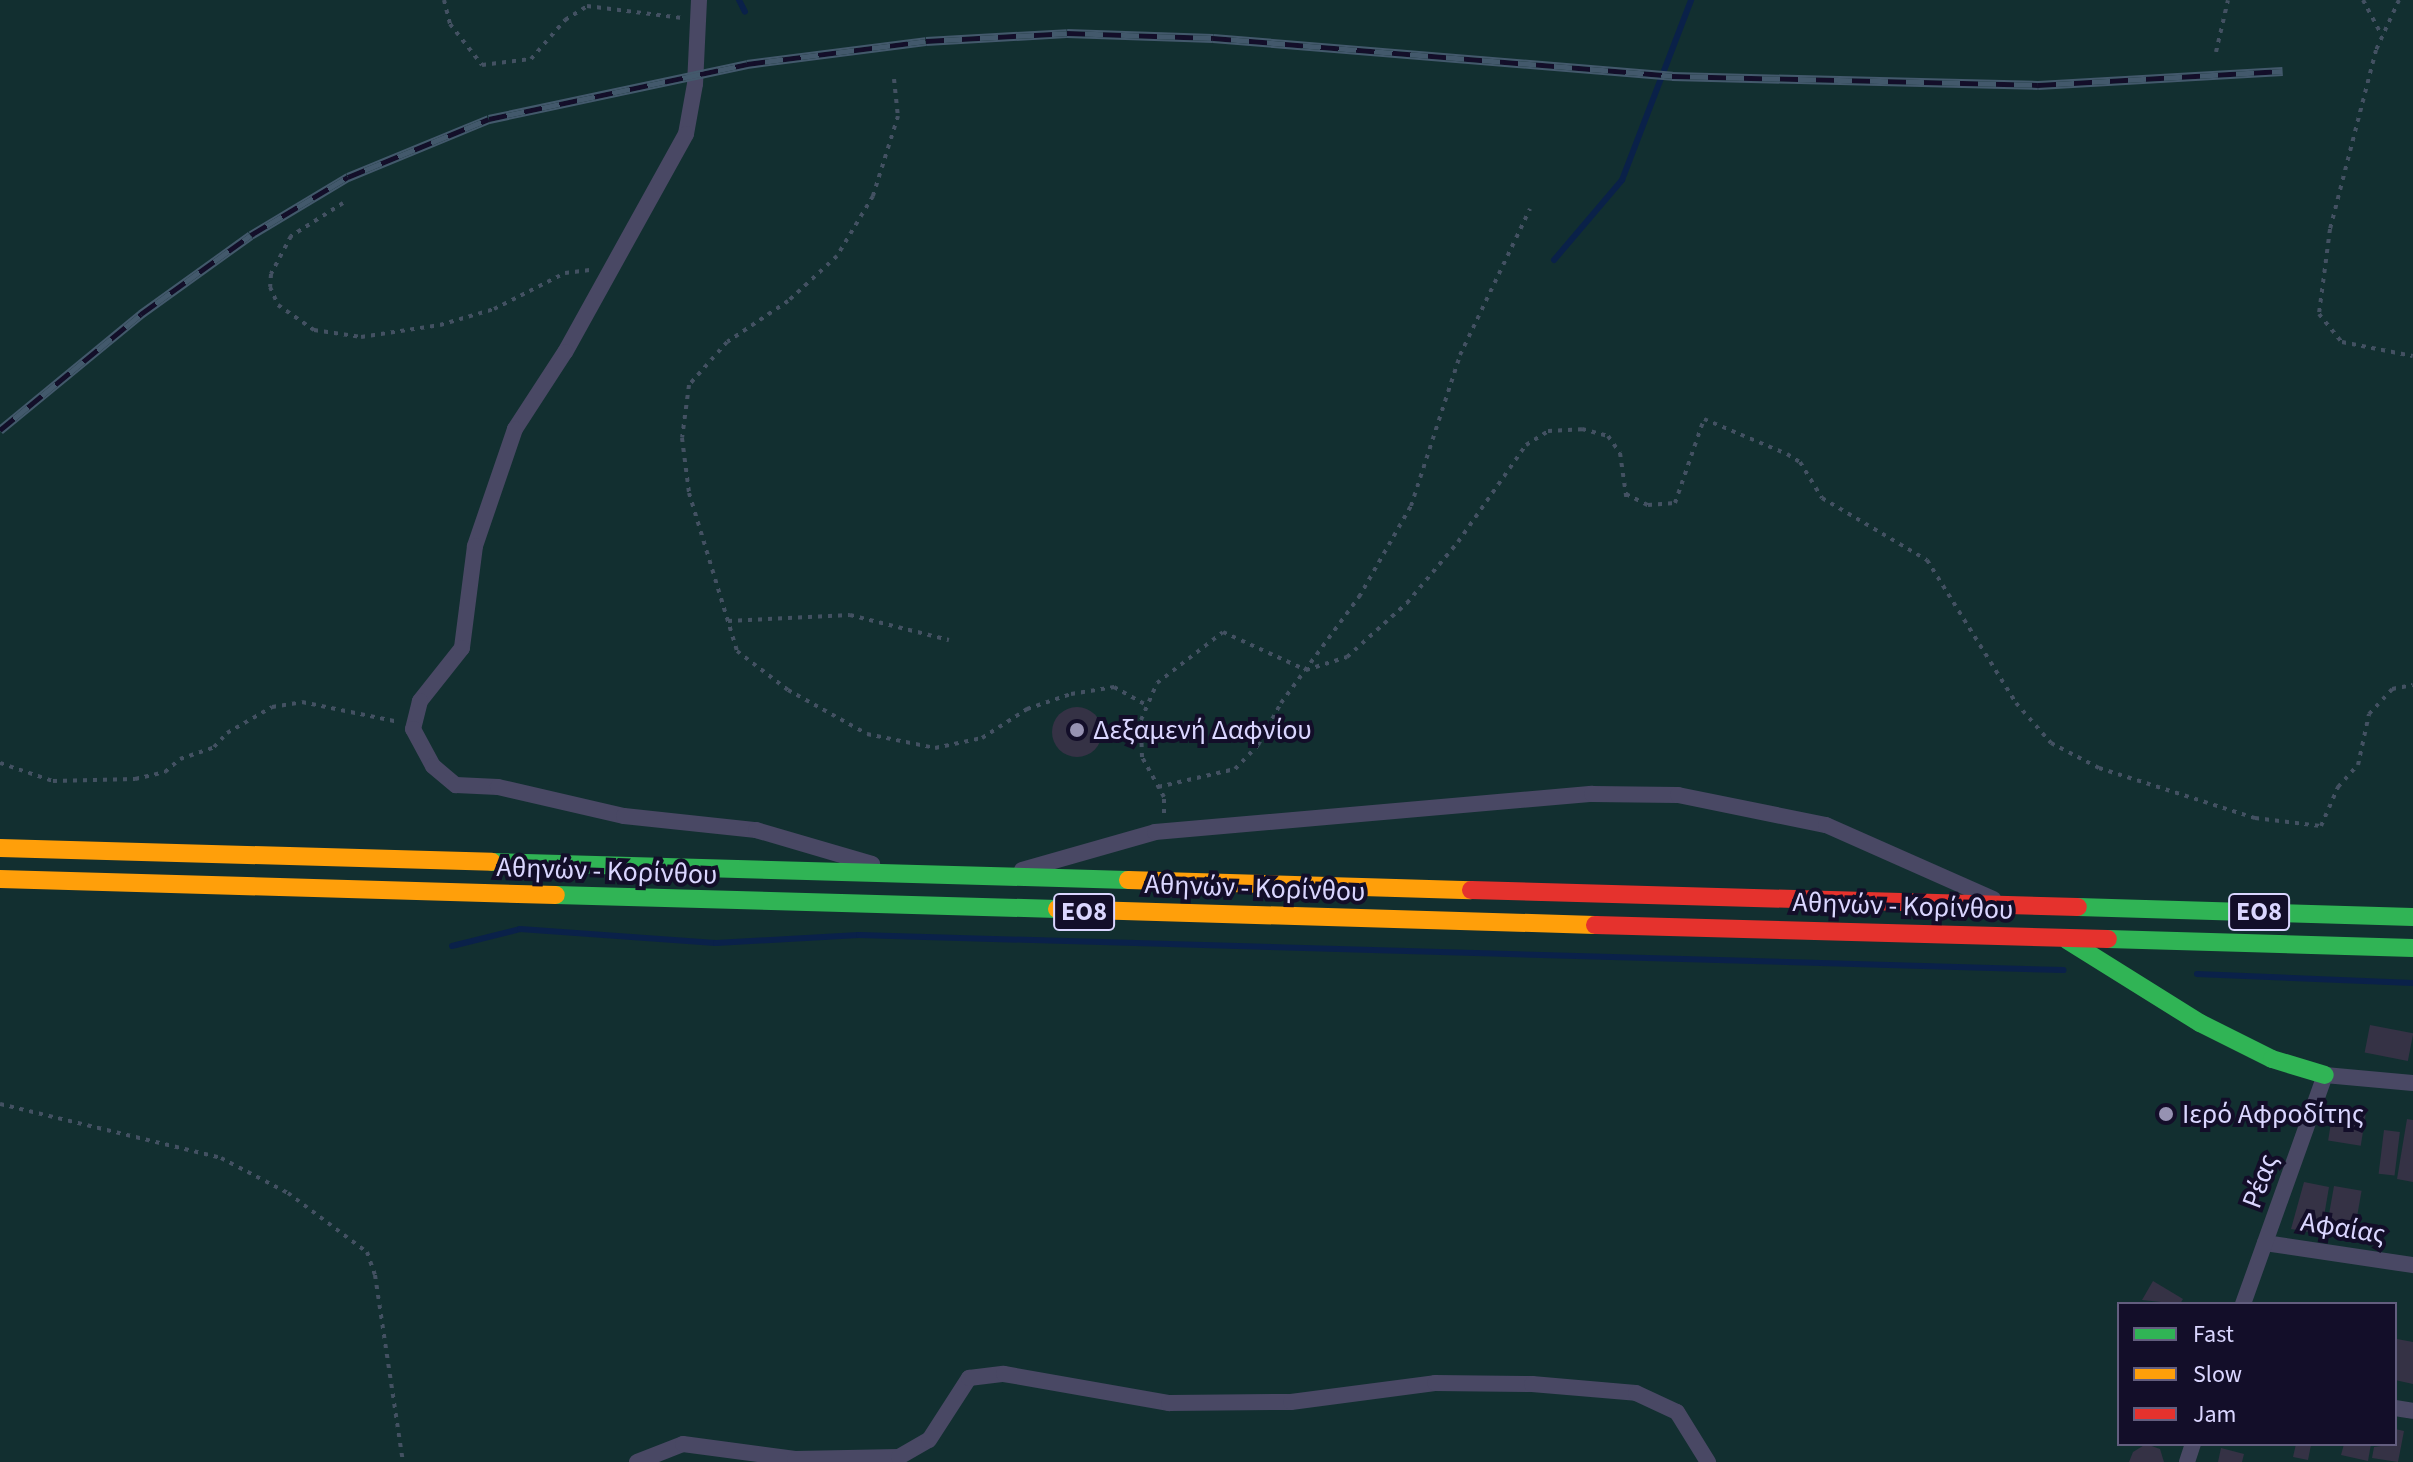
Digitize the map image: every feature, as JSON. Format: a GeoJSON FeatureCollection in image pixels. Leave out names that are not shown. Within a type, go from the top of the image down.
{"type":"FeatureCollection","features":[{"type":"Feature","properties":{"kind":"highway","name":"Αθηνών - Κορίνθου"},"geometry":{"type":"LineString","coordinates":[[0,848],[2413,917]]}},
{"type":"Feature","properties":{"kind":"highway","name":"Αθηνών - Κορίνθου"},"geometry":{"type":"LineString","coordinates":[[0,879],[2413,948]]}},
{"type":"Feature","properties":{"kind":"highway"},"geometry":{"type":"LineString","coordinates":[[2065,939],[2200,1023],[2272,1059],[2325,1075]]}},
{"type":"Feature","properties":{"kind":"street"},"geometry":{"type":"LineString","coordinates":[[699,0],[686,134],[604,273],[565,352],[515,429],[478,536],[462,648],[433,682],[412,721],[416,738],[433,766],[456,785],[511,789],[624,816],[756,830],[903,875]]}},
{"type":"Feature","properties":{"kind":"street"},"geometry":{"type":"LineString","coordinates":[[1003,878],[1068,855],[1164,831],[1592,794],[1678,795],[1826,825],[1925,865],[2005,906]]}},
{"type":"Feature","properties":{"kind":"street"},"geometry":{"type":"LineString","coordinates":[[2325,1075],[2413,1083]]}},
{"type":"Feature","properties":{"kind":"street","name":"Ρέας"},"geometry":{"type":"LineString","coordinates":[[2244,1302],[2325,1075]]}},
{"type":"Feature","properties":{"kind":"street","name":"Αφαίας"},"geometry":{"type":"LineString","coordinates":[[2265,1243],[2413,1265]]}},
{"type":"Feature","properties":{"kind":"street"},"geometry":{"type":"LineString","coordinates":[[637,1462],[683,1444],[795,1459],[899,1457],[929,1440],[969,1378],[1004,1374],[1092,1393],[1193,1404],[1291,1402],[1435,1383],[1532,1384],[1636,1393],[1677,1412],[1708,1462]]}},
{"type":"Feature","properties":{"kind":"path"},"geometry":{"type":"LineString","coordinates":[[444,0],[450,24],[482,65],[531,59],[565,20],[587,6],[698,19]]}},
{"type":"Feature","properties":{"kind":"path"},"geometry":{"type":"LineString","coordinates":[[2216,52],[2228,0]]}},
{"type":"Feature","properties":{"kind":"path"},"geometry":{"type":"LineString","coordinates":[[2363,0],[2382,35]]}},
{"type":"Feature","properties":{"kind":"path"},"geometry":{"type":"LineString","coordinates":[[2399,0],[2382,35],[2330,229],[2319,314],[2342,342],[2413,356]]}},
{"type":"Feature","properties":{"kind":"path"},"geometry":{"type":"LineString","coordinates":[[894,79],[898,116],[873,196],[837,256],[788,301],[727,342],[689,385],[682,438],[689,493],[737,651],[788,690],[867,734],[935,748],[982,738],[1027,709],[1071,694],[1114,687],[1147,705]]}},
{"type":"Feature","properties":{"kind":"path"},"geometry":{"type":"LineString","coordinates":[[343,203],[291,236],[271,274],[270,287],[278,305],[314,330],[361,337],[417,329],[494,309],[565,273],[604,273]]}},
{"type":"Feature","properties":{"kind":"path"},"geometry":{"type":"LineString","coordinates":[[1158,787],[1235,769],[1258,745],[1306,670],[1359,597],[1411,506],[1460,355],[1530,209]]}},
{"type":"Feature","properties":{"kind":"path"},"geometry":{"type":"LineString","coordinates":[[1626,494],[1648,505],[1675,503],[1704,419],[1787,454],[1800,462],[1822,498],[1927,560],[2016,703],[2051,743],[2099,768],[2255,818],[2321,826],[2338,787],[2358,765],[2369,714],[2392,689],[2413,685]]}},
{"type":"Feature","properties":{"kind":"path"},"geometry":{"type":"LineString","coordinates":[[1164,831],[1164,797],[1142,757],[1141,720],[1157,683],[1223,632],[1306,670],[1347,657],[1407,603],[1458,542],[1526,445],[1548,431],[1582,429],[1608,436],[1620,453],[1627,502]]}},
{"type":"Feature","properties":{"kind":"path"},"geometry":{"type":"LineString","coordinates":[[728,621],[850,615],[949,640]]}},
{"type":"Feature","properties":{"kind":"path"},"geometry":{"type":"LineString","coordinates":[[0,763],[53,781],[135,779],[165,772],[180,759],[214,747],[227,733],[272,707],[302,702],[412,721]]}},
{"type":"Feature","properties":{"kind":"path"},"geometry":{"type":"LineString","coordinates":[[0,1104],[221,1158],[288,1193],[367,1252],[375,1275],[403,1462]]}},
{"type":"Feature","properties":{"kind":"green space"},"geometry":{"type":"Polygon","coordinates":[[[0,0],[2413,0],[2413,1462],[0,1462],[0,0]]]}},
{"type":"Feature","properties":{"kind":"building","name":"Δεξαμενή Δαφνίου"},"geometry":{"type":"Polygon","coordinates":[[[1077,707],[1095,714],[1102,732],[1095,750],[1077,757],[1059,750],[1052,732],[1059,714],[1077,707]]]}},
{"type":"Feature","properties":{"kind":"building"},"geometry":{"type":"Polygon","coordinates":[[[2370,1025],[2413,1033],[2408,1061],[2365,1052],[2370,1025]]]}},
{"type":"Feature","properties":{"kind":"building"},"geometry":{"type":"Polygon","coordinates":[[[2333,1110],[2366,1115],[2361,1146],[2328,1141],[2333,1110]]]}},
{"type":"Feature","properties":{"kind":"building"},"geometry":{"type":"Polygon","coordinates":[[[2407,1119],[2413,1120],[2413,1182],[2397,1179],[2407,1119]]]}},
{"type":"Feature","properties":{"kind":"building"},"geometry":{"type":"Polygon","coordinates":[[[2384,1130],[2400,1132],[2395,1176],[2379,1174],[2384,1130]]]}},
{"type":"Feature","properties":{"kind":"building"},"geometry":{"type":"Polygon","coordinates":[[[2304,1182],[2329,1187],[2321,1234],[2291,1229],[2304,1182]]]}},
{"type":"Feature","properties":{"kind":"building"},"geometry":{"type":"Polygon","coordinates":[[[2334,1186],[2362,1191],[2354,1236],[2326,1231],[2334,1186]]]}},
{"type":"Feature","properties":{"kind":"building"},"geometry":{"type":"Polygon","coordinates":[[[2153,1281],[2183,1299],[2181,1302],[2142,1300],[2153,1281]]]}},
{"type":"Feature","properties":{"kind":"building"},"geometry":{"type":"Polygon","coordinates":[[[2397,1339],[2413,1342],[2413,1384],[2397,1380],[2397,1339]]]}},
{"type":"Feature","properties":{"kind":"building"},"geometry":{"type":"Polygon","coordinates":[[[2397,1429],[2404,1431],[2398,1462],[2372,1458],[2374,1447],[2397,1446],[2397,1429]]]}},
{"type":"Feature","properties":{"kind":"building"},"geometry":{"type":"Polygon","coordinates":[[[2143,1446],[2152,1446],[2160,1449],[2164,1462],[2129,1462],[2133,1452],[2143,1446]]]}},
{"type":"Feature","properties":{"kind":"building"},"geometry":{"type":"Polygon","coordinates":[[[2296,1446],[2311,1446],[2308,1460],[2293,1457],[2296,1446]]]}},
{"type":"Feature","properties":{"kind":"building"},"geometry":{"type":"Polygon","coordinates":[[[2343,1446],[2371,1446],[2368,1461],[2341,1455],[2343,1446]]]}},
{"type":"Feature","properties":{"kind":"building"},"geometry":{"type":"Polygon","coordinates":[[[2221,1448],[2244,1454],[2242,1462],[2218,1462],[2221,1448]]]}},
{"type":"Feature","properties":{"kind":"waterway"},"geometry":{"type":"LineString","coordinates":[[739,0],[745,12]]}},
{"type":"Feature","properties":{"kind":"waterway"},"geometry":{"type":"LineString","coordinates":[[1554,260],[1622,180],[1691,0]]}},
{"type":"Feature","properties":{"kind":"waterway"},"geometry":{"type":"LineString","coordinates":[[452,946],[520,929],[716,943],[859,935],[2063,970]]}},
{"type":"Feature","properties":{"kind":"waterway"},"geometry":{"type":"LineString","coordinates":[[2197,974],[2413,983]]}},
{"type":"Feature","properties":{"kind":"railway"},"geometry":{"type":"LineString","coordinates":[[0,430],[141,314],[251,235],[348,177],[489,119],[747,64],[926,41],[1067,33],[1213,38],[1672,76],[2038,85],[2283,71]]}},
{"type":"Feature","properties":{"kind":"traffic: fast"},"geometry":{"type":"LineString","coordinates":[[492,862],[1128,880]]}},
{"type":"Feature","properties":{"kind":"traffic: fast"},"geometry":{"type":"LineString","coordinates":[[556,895],[1057,909]]}},
{"type":"Feature","properties":{"kind":"traffic: fast"},"geometry":{"type":"LineString","coordinates":[[2078,907],[2413,917]]}},
{"type":"Feature","properties":{"kind":"traffic: fast"},"geometry":{"type":"LineString","coordinates":[[2108,939],[2413,948]]}},
{"type":"Feature","properties":{"kind":"traffic: fast"},"geometry":{"type":"LineString","coordinates":[[2067,940],[2200,1023],[2272,1059],[2325,1075]]}},
{"type":"Feature","properties":{"kind":"traffic: slow"},"geometry":{"type":"LineString","coordinates":[[0,848],[492,862]]}},
{"type":"Feature","properties":{"kind":"traffic: slow"},"geometry":{"type":"LineString","coordinates":[[0,879],[556,895]]}},
{"type":"Feature","properties":{"kind":"traffic: slow"},"geometry":{"type":"LineString","coordinates":[[1128,880],[1471,890]]}},
{"type":"Feature","properties":{"kind":"traffic: slow"},"geometry":{"type":"LineString","coordinates":[[1057,909],[1595,925]]}},
{"type":"Feature","properties":{"kind":"traffic: jam"},"geometry":{"type":"LineString","coordinates":[[1471,890],[2078,907]]}},
{"type":"Feature","properties":{"kind":"traffic: jam"},"geometry":{"type":"LineString","coordinates":[[1595,925],[2108,939]]}},
{"type":"Feature","properties":{"kind":"place","name":"Δεξαμενή Δαφνίου"},"geometry":{"type":"Point","coordinates":[1077,730]}},
{"type":"Feature","properties":{"kind":"place","name":"Ιερό Αφροδίτης"},"geometry":{"type":"Point","coordinates":[2166,1114]}}]}
